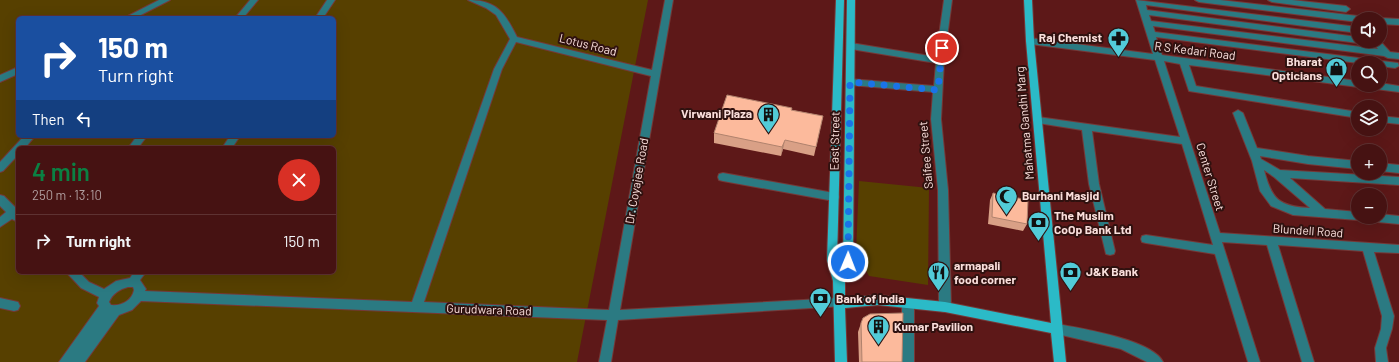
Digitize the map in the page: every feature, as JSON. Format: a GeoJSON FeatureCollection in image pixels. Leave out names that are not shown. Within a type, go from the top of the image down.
{"type":"FeatureCollection","features":[{"type":"Feature","properties":{"kind":"main road","name":"East Street"},"geometry":{"type":"LineString","coordinates":[[840,0],[832,260],[839,280],[841,362]]}},
{"type":"Feature","properties":{"kind":"main road","name":"East Street"},"geometry":{"type":"LineString","coordinates":[[839,280],[848,262],[851,0]]}},
{"type":"Feature","properties":{"kind":"main road","name":"Mahatma Gandhi Marg"},"geometry":{"type":"LineString","coordinates":[[1028,0],[1030,41],[1060,362]]}},
{"type":"Feature","properties":{"kind":"main road"},"geometry":{"type":"LineString","coordinates":[[840,302],[878,300],[945,307],[1057,329]]}},
{"type":"Feature","properties":{"kind":"street"},"geometry":{"type":"LineString","coordinates":[[132,16],[166,0]]}},
{"type":"Feature","properties":{"kind":"street"},"geometry":{"type":"LineString","coordinates":[[241,16],[254,0]]}},
{"type":"Feature","properties":{"kind":"street"},"geometry":{"type":"LineString","coordinates":[[320,16],[331,0]]}},
{"type":"Feature","properties":{"kind":"street"},"geometry":{"type":"LineString","coordinates":[[416,308],[498,69],[514,39],[490,2],[472,0]]}},
{"type":"Feature","properties":{"kind":"street","name":"Dr. Coyajee Road"},"geometry":{"type":"LineString","coordinates":[[605,362],[669,0]]}},
{"type":"Feature","properties":{"kind":"street","name":"Saifee Street"},"geometry":{"type":"LineString","coordinates":[[945,307],[943,190],[936,119],[940,61],[948,0]]}},
{"type":"Feature","properties":{"kind":"street"},"geometry":{"type":"LineString","coordinates":[[1199,0],[1351,19]]}},
{"type":"Feature","properties":{"kind":"street"},"geometry":{"type":"LineString","coordinates":[[1272,0],[1346,9]]}},
{"type":"Feature","properties":{"kind":"street"},"geometry":{"type":"LineString","coordinates":[[1336,0],[1351,14]]}},
{"type":"Feature","properties":{"kind":"street"},"geometry":{"type":"LineString","coordinates":[[1140,1],[1351,29]]}},
{"type":"Feature","properties":{"kind":"street","name":"Center Street"},"geometry":{"type":"LineString","coordinates":[[1140,1],[1186,142],[1254,362]]}},
{"type":"Feature","properties":{"kind":"street"},"geometry":{"type":"LineString","coordinates":[[144,16],[155,5]]}},
{"type":"Feature","properties":{"kind":"street"},"geometry":{"type":"LineString","coordinates":[[1144,12],[1351,39]]}},
{"type":"Feature","properties":{"kind":"street"},"geometry":{"type":"LineString","coordinates":[[1387,21],[1399,22]]}},
{"type":"Feature","properties":{"kind":"street"},"geometry":{"type":"LineString","coordinates":[[1147,22],[1399,56]]}},
{"type":"Feature","properties":{"kind":"street"},"geometry":{"type":"LineString","coordinates":[[1151,34],[1397,67]]}},
{"type":"Feature","properties":{"kind":"street","name":"Lotus Road"},"geometry":{"type":"LineString","coordinates":[[514,39],[656,74]]}},
{"type":"Feature","properties":{"kind":"street","name":"R S Kedari Road"},"geometry":{"type":"LineString","coordinates":[[1030,41],[1351,83]]}},
{"type":"Feature","properties":{"kind":"street"},"geometry":{"type":"LineString","coordinates":[[851,46],[940,61]]}},
{"type":"Feature","properties":{"kind":"street"},"geometry":{"type":"LineString","coordinates":[[1382,48],[1397,67]]}},
{"type":"Feature","properties":{"kind":"street"},"geometry":{"type":"LineString","coordinates":[[1184,62],[1192,89],[1351,114]]}},
{"type":"Feature","properties":{"kind":"street"},"geometry":{"type":"LineString","coordinates":[[0,79],[16,71]]}},
{"type":"Feature","properties":{"kind":"street"},"geometry":{"type":"LineString","coordinates":[[850,82],[938,90]]}},
{"type":"Feature","properties":{"kind":"street"},"geometry":{"type":"LineString","coordinates":[[1387,87],[1399,89]]}},
{"type":"Feature","properties":{"kind":"street"},"geometry":{"type":"LineString","coordinates":[[1238,113],[1255,156],[1266,190],[1275,203],[1293,210],[1351,215]]}},
{"type":"Feature","properties":{"kind":"street"},"geometry":{"type":"LineString","coordinates":[[1387,119],[1397,121]]}},
{"type":"Feature","properties":{"kind":"street"},"geometry":{"type":"LineString","coordinates":[[1038,120],[1186,142]]}},
{"type":"Feature","properties":{"kind":"street"},"geometry":{"type":"LineString","coordinates":[[1087,128],[1094,184],[1110,251]]}},
{"type":"Feature","properties":{"kind":"street"},"geometry":{"type":"LineString","coordinates":[[22,146],[28,138]]}},
{"type":"Feature","properties":{"kind":"street"},"geometry":{"type":"LineString","coordinates":[[0,168],[16,152]]}},
{"type":"Feature","properties":{"kind":"street"},"geometry":{"type":"LineString","coordinates":[[1255,156],[1351,164]]}},
{"type":"Feature","properties":{"kind":"street"},"geometry":{"type":"LineString","coordinates":[[1255,156],[1322,213]]}},
{"type":"Feature","properties":{"kind":"street"},"geometry":{"type":"LineString","coordinates":[[1278,174],[1399,181],[1395,169]]}},
{"type":"Feature","properties":{"kind":"street"},"geometry":{"type":"LineString","coordinates":[[723,177],[834,197]]}},
{"type":"Feature","properties":{"kind":"street"},"geometry":{"type":"LineString","coordinates":[[0,199],[15,215],[0,223]]}},
{"type":"Feature","properties":{"kind":"street"},"geometry":{"type":"LineString","coordinates":[[1387,219],[1399,220]]}},
{"type":"Feature","properties":{"kind":"street","name":"Blundell Road"},"geometry":{"type":"LineString","coordinates":[[1215,237],[1271,242],[1399,249]]}},
{"type":"Feature","properties":{"kind":"street"},"geometry":{"type":"LineString","coordinates":[[1146,239],[1219,250]]}},
{"type":"Feature","properties":{"kind":"street"},"geometry":{"type":"LineString","coordinates":[[1271,242],[1308,362]]}},
{"type":"Feature","properties":{"kind":"street"},"geometry":{"type":"LineString","coordinates":[[1367,247],[1388,316],[1388,328],[1380,342],[1379,352],[1382,362]]}},
{"type":"Feature","properties":{"kind":"street"},"geometry":{"type":"LineString","coordinates":[[74,274],[85,286],[109,304],[131,304],[138,296],[140,288],[133,282]]}},
{"type":"Feature","properties":{"kind":"street"},"geometry":{"type":"LineString","coordinates":[[78,362],[118,285],[133,282],[139,274]]}},
{"type":"Feature","properties":{"kind":"street","name":"Gurudwara Road"},"geometry":{"type":"LineString","coordinates":[[138,296],[613,315],[840,302]]}},
{"type":"Feature","properties":{"kind":"street"},"geometry":{"type":"LineString","coordinates":[[0,303],[14,306]]}},
{"type":"Feature","properties":{"kind":"street"},"geometry":{"type":"LineString","coordinates":[[66,362],[109,304]]}},
{"type":"Feature","properties":{"kind":"street"},"geometry":{"type":"LineString","coordinates":[[908,304],[908,362]]}},
{"type":"Feature","properties":{"kind":"street"},"geometry":{"type":"LineString","coordinates":[[1057,329],[1110,339],[1128,345],[1157,362]]}},
{"type":"Feature","properties":{"kind":"shaded area"},"geometry":{"type":"Polygon","coordinates":[[[0,0],[648,0],[577,362],[0,362],[0,0]]]}},
{"type":"Feature","properties":{"kind":"shaded area"},"geometry":{"type":"Polygon","coordinates":[[[859,181],[929,188],[928,285],[869,276],[856,252],[859,181]]]}},
{"type":"Feature","properties":{"kind":"building","name":"Virwani Plaza"},"geometry":{"type":"Polygon","coordinates":[[[727,95],[823,116],[816,147],[785,140],[782,147],[714,133],[727,95]]]}},
{"type":"Feature","properties":{"kind":"building","name":"Burhani Masjid"},"geometry":{"type":"Polygon","coordinates":[[[993,193],[1028,200],[1027,224],[992,217],[993,193]]]}},
{"type":"Feature","properties":{"kind":"building","name":"Kumar Pavilion"},"geometry":{"type":"Polygon","coordinates":[[[903,313],[902,362],[862,362],[861,323],[863,318],[870,314],[903,313]]]}},
{"type":"Feature","properties":{"kind":"place","name":"Raj Chemist"},"geometry":{"type":"Point","coordinates":[1118,58]}},
{"type":"Feature","properties":{"kind":"place","name":"Bharat Opticians"},"geometry":{"type":"Point","coordinates":[1337,88]}},
{"type":"Feature","properties":{"kind":"place","name":"Virwani Plaza"},"geometry":{"type":"Point","coordinates":[768,134]}},
{"type":"Feature","properties":{"kind":"place","name":"Burhani Masjid"},"geometry":{"type":"Point","coordinates":[1006,216]}},
{"type":"Feature","properties":{"kind":"place","name":"The Muslim CoOp Bank Ltd"},"geometry":{"type":"Point","coordinates":[1038,242]}},
{"type":"Feature","properties":{"kind":"place","name":"armapali food corner"},"geometry":{"type":"Point","coordinates":[938,292]}},
{"type":"Feature","properties":{"kind":"place","name":"J&K Bank"},"geometry":{"type":"Point","coordinates":[1070,292]}},
{"type":"Feature","properties":{"kind":"place","name":"Bank of India"},"geometry":{"type":"Point","coordinates":[820,318]}},
{"type":"Feature","properties":{"kind":"place","name":"Kumar Pavilion"},"geometry":{"type":"Point","coordinates":[879,346]}},
{"type":"Feature","properties":{"kind":"route"},"geometry":{"type":"LineString","coordinates":[[848,262],[850,82],[938,90],[942,48]]}}]}
